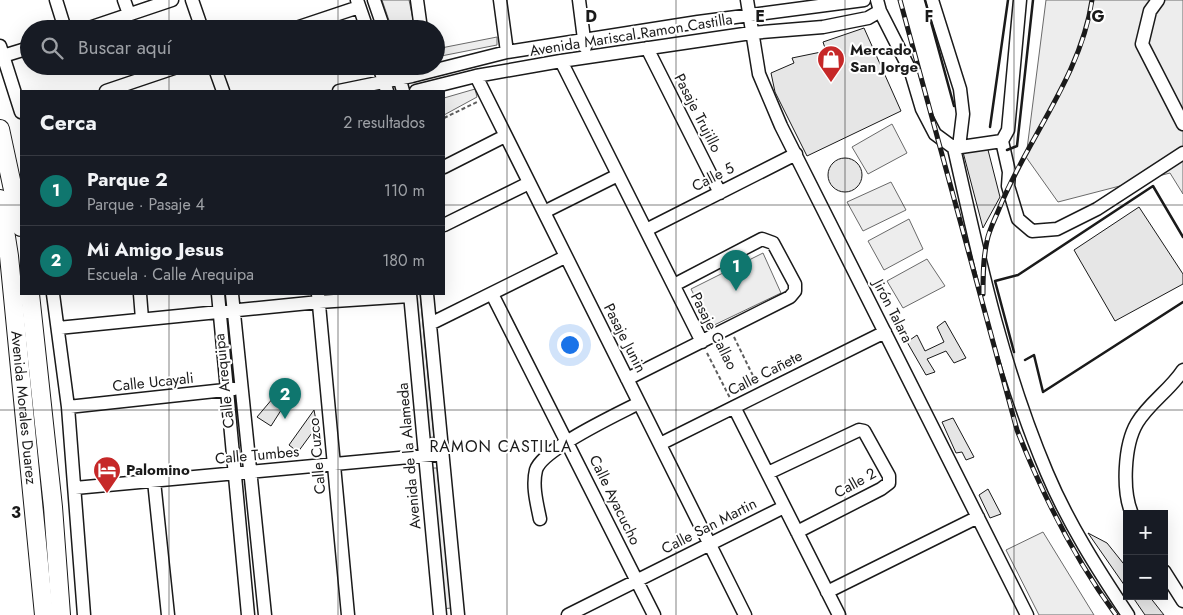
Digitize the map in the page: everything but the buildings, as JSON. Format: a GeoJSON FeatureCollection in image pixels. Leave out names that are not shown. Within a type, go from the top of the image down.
{"type":"FeatureCollection","features":[{"type":"Feature","properties":{"kind":"highway"},"geometry":{"type":"LineString","coordinates":[[0,129],[20,222]]}},
{"type":"Feature","properties":{"kind":"highway","name":"Avenida Morales Duarez"},"geometry":{"type":"LineString","coordinates":[[0,199],[9,256],[44,615]]}},
{"type":"Feature","properties":{"kind":"highway","name":"Avenida Morales Duarez"},"geometry":{"type":"LineString","coordinates":[[30,295],[53,507],[61,615]]}},
{"type":"Feature","properties":{"kind":"street"},"geometry":{"type":"LineString","coordinates":[[56,0],[62,20]]}},
{"type":"Feature","properties":{"kind":"street"},"geometry":{"type":"LineString","coordinates":[[124,0],[129,14]]}},
{"type":"Feature","properties":{"kind":"street"},"geometry":{"type":"LineString","coordinates":[[112,20],[172,0]]}},
{"type":"Feature","properties":{"kind":"street"},"geometry":{"type":"LineString","coordinates":[[192,0],[199,20]]}},
{"type":"Feature","properties":{"kind":"street"},"geometry":{"type":"LineString","coordinates":[[374,0],[381,20]]}},
{"type":"Feature","properties":{"kind":"street"},"geometry":{"type":"LineString","coordinates":[[417,0],[420,20]]}},
{"type":"Feature","properties":{"kind":"street"},"geometry":{"type":"LineString","coordinates":[[500,0],[507,52]]}},
{"type":"Feature","properties":{"kind":"street"},"geometry":{"type":"LineString","coordinates":[[580,0],[587,57]]}},
{"type":"Feature","properties":{"kind":"street","name":"Jirón Talara"},"geometry":{"type":"LineString","coordinates":[[746,0],[759,74],[781,126],[1027,615]]}},
{"type":"Feature","properties":{"kind":"street","name":"Avenida Mariscal Ramon Castilla"},"geometry":{"type":"LineString","coordinates":[[445,65],[507,52],[812,4],[864,0]]}},
{"type":"Feature","properties":{"kind":"street"},"geometry":{"type":"LineString","coordinates":[[932,0],[960,89],[963,114],[957,148],[983,282],[996,327],[1047,473],[1078,536],[1128,615]]}},
{"type":"Feature","properties":{"kind":"street"},"geometry":{"type":"LineString","coordinates":[[1020,0],[1008,130],[1002,141],[1009,172],[1008,186],[1018,219],[1032,232],[1057,228],[1097,209],[1183,153]]}},
{"type":"Feature","properties":{"kind":"street"},"geometry":{"type":"LineString","coordinates":[[1158,0],[1150,11],[1142,44],[1183,124]]}},
{"type":"Feature","properties":{"kind":"street"},"geometry":{"type":"LineString","coordinates":[[316,20],[358,3],[364,20]]}},
{"type":"Feature","properties":{"kind":"street"},"geometry":{"type":"LineString","coordinates":[[879,5],[911,72],[922,109],[935,134],[957,148],[1002,141]]}},
{"type":"Feature","properties":{"kind":"street","name":"Avenida Mariscal Ramon Castilla"},"geometry":{"type":"LineString","coordinates":[[421,90],[476,76],[561,61],[751,33],[823,26],[868,18],[879,5]]}},
{"type":"Feature","properties":{"kind":"street","name":"Pasaje Trujillo"},"geometry":{"type":"LineString","coordinates":[[647,48],[720,192]]}},
{"type":"Feature","properties":{"kind":"street"},"geometry":{"type":"LineString","coordinates":[[20,49],[2,51],[20,109]]}},
{"type":"Feature","properties":{"kind":"street","name":"Pasaje Callao"},"geometry":{"type":"LineString","coordinates":[[561,61],[702,342]]}},
{"type":"Feature","properties":{"kind":"street"},"geometry":{"type":"LineString","coordinates":[[109,90],[153,75]]}},
{"type":"Feature","properties":{"kind":"street"},"geometry":{"type":"LineString","coordinates":[[217,75],[223,90]]}},
{"type":"Feature","properties":{"kind":"street"},"geometry":{"type":"LineString","coordinates":[[382,75],[386,87]]}},
{"type":"Feature","properties":{"kind":"street","name":"Avenida Mariscal Ramon Castilla"},"geometry":{"type":"LineString","coordinates":[[351,90],[402,85],[418,75]]}},
{"type":"Feature","properties":{"kind":"street"},"geometry":{"type":"LineString","coordinates":[[429,75],[432,88]]}},
{"type":"Feature","properties":{"kind":"street","name":"Pasaje Junin"},"geometry":{"type":"LineString","coordinates":[[476,76],[745,615]]}},
{"type":"Feature","properties":{"kind":"street"},"geometry":{"type":"LineString","coordinates":[[445,166],[506,136]]}},
{"type":"Feature","properties":{"kind":"street","name":"Calle 5"},"geometry":{"type":"LineString","coordinates":[[646,230],[796,154]]}},
{"type":"Feature","properties":{"kind":"street"},"geometry":{"type":"LineString","coordinates":[[544,212],[618,175]]}},
{"type":"Feature","properties":{"kind":"street"},"geometry":{"type":"LineString","coordinates":[[445,225],[529,183]]}},
{"type":"Feature","properties":{"kind":"street"},"geometry":{"type":"LineString","coordinates":[[627,379],[790,297],[794,291],[794,284],[773,243],[762,239],[674,285]]}},
{"type":"Feature","properties":{"kind":"street"},"geometry":{"type":"LineString","coordinates":[[430,324],[565,257]]}},
{"type":"Feature","properties":{"kind":"street","name":"Calle Ayacucho"},"geometry":{"type":"LineString","coordinates":[[492,294],[568,441],[654,615]]}},
{"type":"Feature","properties":{"kind":"street"},"geometry":{"type":"LineString","coordinates":[[53,295],[68,407],[84,615]]}},
{"type":"Feature","properties":{"kind":"street"},"geometry":{"type":"LineString","coordinates":[[140,295],[142,319]]}},
{"type":"Feature","properties":{"kind":"street","name":"Calle Arequipa"},"geometry":{"type":"LineString","coordinates":[[218,295],[248,615]]}},
{"type":"Feature","properties":{"kind":"street","name":"Calle Arequipa"},"geometry":{"type":"LineString","coordinates":[[232,295],[265,615]]}},
{"type":"Feature","properties":{"kind":"street"},"geometry":{"type":"LineString","coordinates":[[58,328],[219,312],[318,298],[410,295]]}},
{"type":"Feature","properties":{"kind":"street","name":"Avenida de la Alameda"},"geometry":{"type":"LineString","coordinates":[[410,295],[440,615]]}},
{"type":"Feature","properties":{"kind":"street"},"geometry":{"type":"LineString","coordinates":[[427,295],[458,615]]}},
{"type":"Feature","properties":{"kind":"street","name":"Calle Cuzco"},"geometry":{"type":"LineString","coordinates":[[318,298],[348,615]]}},
{"type":"Feature","properties":{"kind":"street","name":"Calle Cañete"},"geometry":{"type":"LineString","coordinates":[[660,444],[885,332]]}},
{"type":"Feature","properties":{"kind":"street"},"geometry":{"type":"LineString","coordinates":[[1131,510],[1126,482],[1128,449],[1137,423],[1175,383],[1183,370]]}},
{"type":"Feature","properties":{"kind":"street","name":"Calle Ucayali"},"geometry":{"type":"LineString","coordinates":[[68,407],[242,388]]}},
{"type":"Feature","properties":{"kind":"street"},"geometry":{"type":"LineString","coordinates":[[540,520],[535,494],[536,470],[540,462],[568,441],[639,402]]}},
{"type":"Feature","properties":{"kind":"street"},"geometry":{"type":"LineString","coordinates":[[734,407],[839,615]]}},
{"type":"Feature","properties":{"kind":"street","name":"Calle 2"},"geometry":{"type":"LineString","coordinates":[[768,473],[854,430],[859,430],[864,432],[889,476],[889,483],[881,489],[797,532]]}},
{"type":"Feature","properties":{"kind":"street","name":"Calle Tumbes"},"geometry":{"type":"LineString","coordinates":[[75,488],[442,454]]}},
{"type":"Feature","properties":{"kind":"street"},"geometry":{"type":"LineString","coordinates":[[154,481],[168,615]]}},
{"type":"Feature","properties":{"kind":"street","name":"Calle San Martin"},"geometry":{"type":"LineString","coordinates":[[568,615],[784,507]]}},
{"type":"Feature","properties":{"kind":"street"},"geometry":{"type":"LineString","coordinates":[[827,592],[978,517]]}},
{"type":"Feature","properties":{"kind":"street"},"geometry":{"type":"LineString","coordinates":[[1168,577],[1183,601]]}},
{"type":"Feature","properties":{"kind":"path"},"geometry":{"type":"LineString","coordinates":[[445,118],[486,97]]}},
{"type":"Feature","properties":{"kind":"path"},"geometry":{"type":"LineString","coordinates":[[730,328],[762,393]]}},
{"type":"Feature","properties":{"kind":"path","name":"Pasaje Callao"},"geometry":{"type":"LineString","coordinates":[[702,342],[734,407]]}},
{"type":"Feature","properties":{"kind":"shaded area"},"geometry":{"type":"Polygon","coordinates":[[[382,0],[409,0],[413,20],[389,20],[382,0]]]}},
{"type":"Feature","properties":{"kind":"shaded area"},"geometry":{"type":"Polygon","coordinates":[[[1046,0],[1183,0],[1183,194],[1170,173],[1058,202],[1026,157],[1046,0]]]}},
{"type":"Feature","properties":{"kind":"shaded area"},"geometry":{"type":"Polygon","coordinates":[[[497,37],[497,45],[445,55],[445,47],[497,37]]]}},
{"type":"Feature","properties":{"kind":"shaded area"},"geometry":{"type":"Polygon","coordinates":[[[475,89],[477,97],[445,114],[445,98],[475,89]]]}},
{"type":"Feature","properties":{"kind":"shaded area"},"geometry":{"type":"Polygon","coordinates":[[[892,124],[907,153],[868,174],[852,147],[892,124]]]}},
{"type":"Feature","properties":{"kind":"shaded area"},"geometry":{"type":"Polygon","coordinates":[[[891,182],[906,210],[863,231],[847,202],[891,182]]]}},
{"type":"Feature","properties":{"kind":"shaded area"},"geometry":{"type":"Polygon","coordinates":[[[909,219],[923,249],[884,270],[868,241],[909,219]]]}},
{"type":"Feature","properties":{"kind":"shaded area"},"geometry":{"type":"Polygon","coordinates":[[[763,253],[781,293],[710,327],[691,289],[763,253]]]}},
{"type":"Feature","properties":{"kind":"shaded area"},"geometry":{"type":"Polygon","coordinates":[[[927,259],[945,286],[903,308],[887,281],[927,259]]]}},
{"type":"Feature","properties":{"kind":"shaded area"},"geometry":{"type":"Polygon","coordinates":[[[411,295],[420,295],[434,437],[425,438],[411,295]]]}},
{"type":"Feature","properties":{"kind":"shaded area"},"geometry":{"type":"Polygon","coordinates":[[[427,468],[437,468],[451,608],[442,609],[427,468]]]}},
{"type":"Feature","properties":{"kind":"shaded area"},"geometry":{"type":"Polygon","coordinates":[[[1043,532],[1094,615],[1039,615],[1006,550],[1043,532]]]}},
{"type":"Feature","properties":{"kind":"railway"},"geometry":{"type":"LineString","coordinates":[[900,0],[1017,430],[1060,526],[1086,571],[1116,615]]}},
{"type":"Feature","properties":{"kind":"railway"},"geometry":{"type":"LineString","coordinates":[[983,294],[983,274],[988,237],[1011,183],[1052,107],[1077,55],[1086,28],[1092,0]]}},
{"type":"Feature","properties":{"kind":"wall"},"geometry":{"type":"LineString","coordinates":[[925,0],[954,106]]}},
{"type":"Feature","properties":{"kind":"wall"},"geometry":{"type":"LineString","coordinates":[[990,127],[1008,0]]}},
{"type":"Feature","properties":{"kind":"wall"},"geometry":{"type":"LineString","coordinates":[[1007,150],[1017,146],[1033,0]]}},
{"type":"Feature","properties":{"kind":"wall"},"geometry":{"type":"LineString","coordinates":[[1014,352],[995,281],[1018,275],[1153,186],[1183,237]]}},
{"type":"Feature","properties":{"kind":"wall"},"geometry":{"type":"LineString","coordinates":[[1025,360],[1034,355],[1043,392],[1183,302]]}},
{"type":"Feature","properties":{"kind":"place","name":"Mercado San Jorge"},"geometry":{"type":"Point","coordinates":[831,83]}},
{"type":"Feature","properties":{"kind":"place","name":"Parque 2"},"geometry":{"type":"Point","coordinates":[736,291]}},
{"type":"Feature","properties":{"kind":"place","name":"Mi Amigo Jesus"},"geometry":{"type":"Point","coordinates":[285,419]}},
{"type":"Feature","properties":{"kind":"place","name":"Palomino"},"geometry":{"type":"Point","coordinates":[107,494]}},
{"type":"Feature","properties":{"kind":"district","name":"RAMON CASTILLA"},"geometry":{"type":"Point","coordinates":[501,446]}}]}
